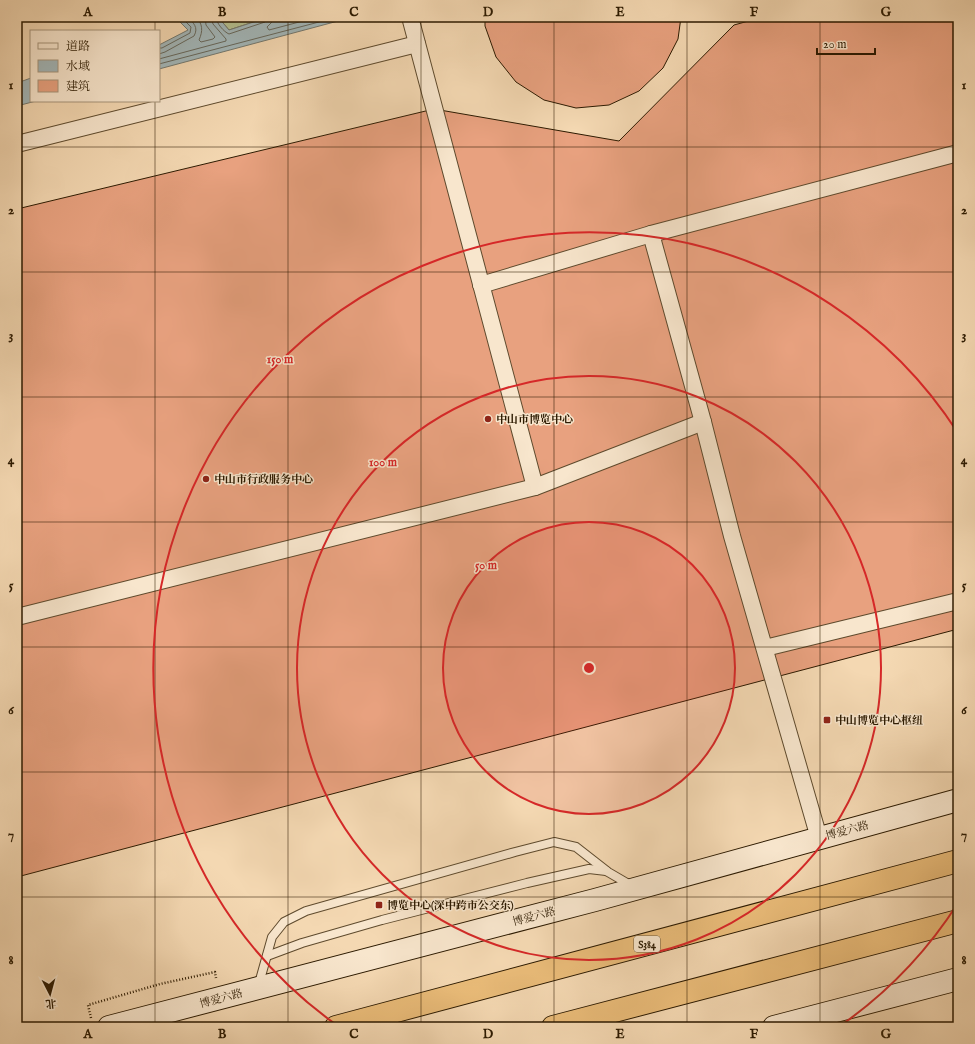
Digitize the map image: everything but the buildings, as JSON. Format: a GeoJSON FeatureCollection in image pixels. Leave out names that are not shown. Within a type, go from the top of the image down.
{"type":"FeatureCollection","features":[{"type":"Feature","properties":{"kind":"highway","name":"S384"},"geometry":{"type":"LineString","coordinates":[[336,1027],[958,861]]}},
{"type":"Feature","properties":{"kind":"highway"},"geometry":{"type":"LineString","coordinates":[[553,1027],[958,921]]}},
{"type":"Feature","properties":{"kind":"street"},"geometry":{"type":"LineString","coordinates":[[411,19],[534,487]]}},
{"type":"Feature","properties":{"kind":"street"},"geometry":{"type":"LineString","coordinates":[[17,144],[417,44]]}},
{"type":"Feature","properties":{"kind":"street"},"geometry":{"type":"LineString","coordinates":[[481,285],[652,234],[958,153]]}},
{"type":"Feature","properties":{"kind":"street"},"geometry":{"type":"LineString","coordinates":[[652,234],[732,536],[819,838]]}},
{"type":"Feature","properties":{"kind":"street"},"geometry":{"type":"LineString","coordinates":[[17,617],[534,487],[703,422]]}},
{"type":"Feature","properties":{"kind":"street"},"geometry":{"type":"LineString","coordinates":[[765,648],[958,601]]}},
{"type":"Feature","properties":{"kind":"street","name":"博爱六路"},"geometry":{"type":"LineString","coordinates":[[100,1023],[221,998],[636,888],[958,800]]}},
{"type":"Feature","properties":{"kind":"street"},"geometry":{"type":"LineString","coordinates":[[774,1027],[958,979]]}},
{"type":"Feature","properties":{"kind":"lane"},"geometry":{"type":"LineString","coordinates":[[257,988],[272,936],[284,922],[306,911],[515,852],[554,842],[576,847],[608,872],[636,888]]}},
{"type":"Feature","properties":{"kind":"lane"},"geometry":{"type":"LineString","coordinates":[[267,956],[302,943],[382,920],[527,882],[589,868],[608,872]]}},
{"type":"Feature","properties":{"kind":"path"},"geometry":{"type":"LineString","coordinates":[[100,1023],[88,1005],[160,984],[215,972],[221,998]]}},
{"type":"Feature","properties":{"kind":"green space"},"geometry":{"type":"Polygon","coordinates":[[[218,17],[269,17],[229,30],[218,17]]]}},
{"type":"Feature","properties":{"kind":"water"},"geometry":{"type":"Polygon","coordinates":[[[175,17],[218,17],[229,30],[269,17],[353,17],[160,69],[160,44],[188,30],[175,17]]]}},
{"type":"Feature","properties":{"kind":"water"},"geometry":{"type":"Polygon","coordinates":[[[30,78],[30,102],[32,102],[17,106],[17,83],[30,78]]]}},
{"type":"Feature","properties":{"kind":"place","name":"中山市博览中心"},"geometry":{"type":"Point","coordinates":[488,419]}},
{"type":"Feature","properties":{"kind":"place","name":"中山市行政服务中心"},"geometry":{"type":"Point","coordinates":[206,479]}},
{"type":"Feature","properties":{"kind":"place","name":"中山博览中心枢纽"},"geometry":{"type":"Point","coordinates":[827,720]}},
{"type":"Feature","properties":{"kind":"place","name":"博览中心(深中跨市公交东)"},"geometry":{"type":"Point","coordinates":[379,905]}}]}
